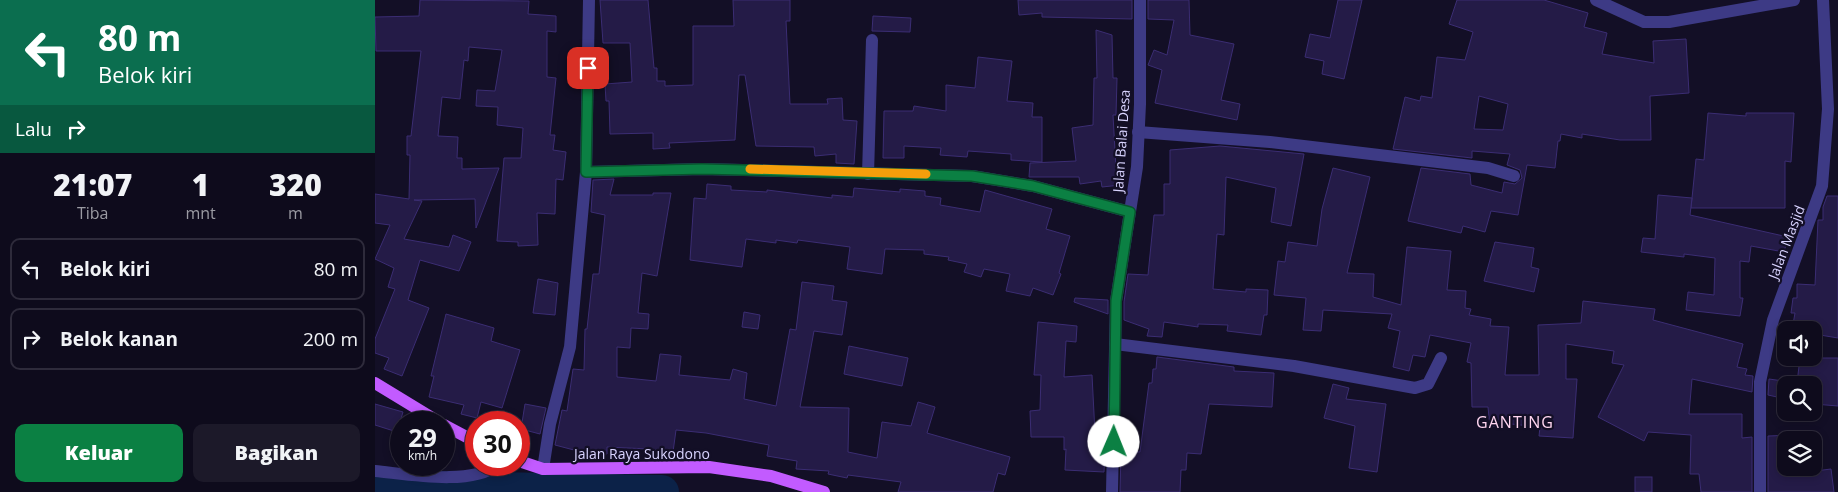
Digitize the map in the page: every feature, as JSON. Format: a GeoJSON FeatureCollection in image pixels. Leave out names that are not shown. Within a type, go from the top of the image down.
{"type":"FeatureCollection","features":[{"type":"Feature","properties":{"kind":"main road"},"geometry":{"type":"LineString","coordinates":[[375,384],[420,411]]}},
{"type":"Feature","properties":{"kind":"main road","name":"Jalan Raya Sukodono"},"geometry":{"type":"LineString","coordinates":[[530,465],[543,469],[709,466],[771,476],[824,492]]}},
{"type":"Feature","properties":{"kind":"street"},"geometry":{"type":"LineString","coordinates":[[543,469],[551,424],[570,347],[586,172],[589,0]]}},
{"type":"Feature","properties":{"kind":"street","name":"Jalan Balai Desa"},"geometry":{"type":"LineString","coordinates":[[1112,492],[1116,301],[1137,166],[1140,104],[1140,0]]}},
{"type":"Feature","properties":{"kind":"street"},"geometry":{"type":"LineString","coordinates":[[1596,0],[1645,22],[1669,22],[1794,0]]}},
{"type":"Feature","properties":{"kind":"street","name":"Jalan Masjid"},"geometry":{"type":"LineString","coordinates":[[1760,492],[1760,382],[1773,320],[1796,254],[1810,224],[1822,186],[1828,108],[1823,0]]}},
{"type":"Feature","properties":{"kind":"street"},"geometry":{"type":"LineString","coordinates":[[868,174],[872,40]]}},
{"type":"Feature","properties":{"kind":"street"},"geometry":{"type":"LineString","coordinates":[[1138,132],[1270,142],[1488,168],[1514,176]]}},
{"type":"Feature","properties":{"kind":"street"},"geometry":{"type":"LineString","coordinates":[[586,172],[702,169],[972,176],[1033,186],[1130,212]]}},
{"type":"Feature","properties":{"kind":"street"},"geometry":{"type":"LineString","coordinates":[[1115,344],[1294,366],[1415,388],[1428,384],[1441,358]]}},
{"type":"Feature","properties":{"kind":"street"},"geometry":{"type":"LineString","coordinates":[[375,471],[410,475],[465,475]]}},
{"type":"Feature","properties":{"kind":"building"},"geometry":{"type":"Polygon","coordinates":[[[420,0],[529,1],[528,14],[556,16],[556,32],[547,31],[547,77],[556,78],[550,135],[555,135],[553,150],[566,152],[563,180],[556,179],[555,214],[537,213],[538,245],[518,246],[518,242],[497,241],[504,158],[521,158],[523,128],[497,125],[498,107],[476,106],[477,90],[495,91],[502,50],[469,47],[468,61],[464,60],[460,99],[442,97],[438,136],[458,137],[457,158],[462,158],[462,169],[499,168],[476,228],[475,199],[414,200],[422,201],[404,239],[449,247],[453,235],[471,242],[459,271],[420,260],[408,300],[429,308],[402,376],[384,369],[389,358],[375,353],[375,339],[395,289],[388,287],[394,268],[375,259],[390,225],[375,223],[375,194],[409,199],[410,155],[407,155],[407,136],[411,136],[421,51],[376,51],[375,17],[419,16],[420,0]]]}},
{"type":"Feature","properties":{"kind":"building"},"geometry":{"type":"Polygon","coordinates":[[[600,0],[648,0],[654,68],[657,68],[657,81],[665,81],[665,86],[693,85],[693,26],[734,26],[733,0],[790,0],[790,21],[786,21],[790,104],[828,104],[827,99],[842,98],[843,120],[857,121],[854,164],[836,163],[836,154],[815,156],[814,147],[756,146],[745,75],[739,75],[735,140],[669,143],[670,148],[653,149],[653,133],[610,134],[609,101],[606,101],[605,84],[632,82],[630,43],[603,43],[600,0]]]}},
{"type":"Feature","properties":{"kind":"building"},"geometry":{"type":"Polygon","coordinates":[[[1018,0],[1132,0],[1132,19],[1042,17],[1042,13],[1019,15],[1018,0]]]}},
{"type":"Feature","properties":{"kind":"building"},"geometry":{"type":"Polygon","coordinates":[[[1148,0],[1189,0],[1190,35],[1234,44],[1221,100],[1240,104],[1237,120],[1155,103],[1162,70],[1148,65],[1154,50],[1167,55],[1174,20],[1148,19],[1148,0]]]}},
{"type":"Feature","properties":{"kind":"building"},"geometry":{"type":"Polygon","coordinates":[[[1338,0],[1362,0],[1344,79],[1322,74],[1324,61],[1305,57],[1310,34],[1330,38],[1338,0]]]}},
{"type":"Feature","properties":{"kind":"building"},"geometry":{"type":"Polygon","coordinates":[[[1457,0],[1544,0],[1588,13],[1584,27],[1607,33],[1602,54],[1654,63],[1653,41],[1686,39],[1689,93],[1650,96],[1651,140],[1620,140],[1582,134],[1582,138],[1561,134],[1560,141],[1558,141],[1555,168],[1527,165],[1518,215],[1491,211],[1485,232],[1463,226],[1461,233],[1408,221],[1421,168],[1470,174],[1471,185],[1502,193],[1504,182],[1515,184],[1522,178],[1520,170],[1507,165],[1510,154],[1472,151],[1472,158],[1393,149],[1405,97],[1420,101],[1421,96],[1432,98],[1437,57],[1465,60],[1473,32],[1449,24],[1457,0]],[[1479,96],[1474,129],[1503,130],[1508,104],[1479,96]]]}},
{"type":"Feature","properties":{"kind":"building"},"geometry":{"type":"Polygon","coordinates":[[[873,16],[911,18],[910,32],[872,31],[873,16]]]}},
{"type":"Feature","properties":{"kind":"building"},"geometry":{"type":"Polygon","coordinates":[[[1096,30],[1112,35],[1113,78],[1117,78],[1116,115],[1113,115],[1116,169],[1119,170],[1121,185],[1102,187],[1101,181],[1080,184],[1079,177],[1029,177],[1030,163],[1076,161],[1072,128],[1093,125],[1094,78],[1097,78],[1096,30]]]}},
{"type":"Feature","properties":{"kind":"building"},"geometry":{"type":"Polygon","coordinates":[[[978,57],[1012,61],[1007,101],[1033,103],[1032,117],[1042,117],[1042,162],[1011,160],[1011,154],[968,151],[967,157],[940,155],[941,148],[904,146],[904,158],[883,158],[884,111],[913,111],[914,106],[946,111],[946,85],[975,88],[978,57]]]}},
{"type":"Feature","properties":{"kind":"building"},"geometry":{"type":"Polygon","coordinates":[[[1708,113],[1746,116],[1746,113],[1794,113],[1791,162],[1785,161],[1785,208],[1691,208],[1696,159],[1704,160],[1708,113]]]}},
{"type":"Feature","properties":{"kind":"building"},"geometry":{"type":"Polygon","coordinates":[[[1220,146],[1304,154],[1291,226],[1271,222],[1276,188],[1226,177],[1224,235],[1217,234],[1213,289],[1246,292],[1246,289],[1268,290],[1267,315],[1264,315],[1261,335],[1227,331],[1228,325],[1198,324],[1198,327],[1164,322],[1162,337],[1147,336],[1149,329],[1124,320],[1124,302],[1128,274],[1148,275],[1154,215],[1164,215],[1164,184],[1170,184],[1170,150],[1220,146]]]}},
{"type":"Feature","properties":{"kind":"building"},"geometry":{"type":"Polygon","coordinates":[[[1333,168],[1370,177],[1347,273],[1374,274],[1373,297],[1401,305],[1407,247],[1451,251],[1447,290],[1466,291],[1465,308],[1471,309],[1469,315],[1491,319],[1490,326],[1509,327],[1505,375],[1539,375],[1538,325],[1581,323],[1583,301],[1655,309],[1653,320],[1743,344],[1737,367],[1747,369],[1745,375],[1753,376],[1752,392],[1692,379],[1689,414],[1742,414],[1742,438],[1752,437],[1752,492],[1701,492],[1699,474],[1690,474],[1691,435],[1648,432],[1644,441],[1598,417],[1624,365],[1612,363],[1614,351],[1566,344],[1566,379],[1577,379],[1573,438],[1539,436],[1540,427],[1511,424],[1490,427],[1488,407],[1472,407],[1471,363],[1467,362],[1471,343],[1430,335],[1425,357],[1413,355],[1409,371],[1393,367],[1400,331],[1388,328],[1392,314],[1323,310],[1321,331],[1303,330],[1306,298],[1274,295],[1278,261],[1285,262],[1288,242],[1317,246],[1322,209],[1333,168]]]}},
{"type":"Feature","properties":{"kind":"building"},"geometry":{"type":"Polygon","coordinates":[[[614,179],[610,195],[671,193],[657,276],[642,273],[638,313],[649,314],[648,329],[631,328],[630,348],[617,347],[617,377],[656,381],[660,354],[681,356],[679,375],[730,380],[733,369],[747,373],[744,399],[776,406],[790,329],[796,330],[802,282],[834,286],[832,300],[847,302],[842,335],[814,331],[800,407],[849,408],[848,452],[877,458],[882,422],[911,426],[918,402],[935,407],[927,433],[1010,457],[1005,475],[998,473],[993,492],[898,492],[901,482],[848,475],[847,478],[828,474],[829,471],[796,469],[797,461],[767,456],[769,445],[706,433],[676,430],[673,452],[607,447],[607,454],[589,454],[555,445],[562,410],[567,411],[573,369],[584,370],[585,329],[587,329],[593,274],[599,274],[605,215],[591,212],[593,180],[614,179]]]}},
{"type":"Feature","properties":{"kind":"building"},"geometry":{"type":"Polygon","coordinates":[[[707,184],[731,186],[731,190],[767,192],[767,190],[832,198],[832,195],[853,197],[854,188],[900,192],[900,189],[925,191],[925,196],[941,198],[940,205],[980,212],[985,190],[1052,209],[1046,229],[1070,236],[1059,273],[1061,274],[1053,295],[1033,288],[1030,296],[1006,291],[1010,274],[984,269],[981,277],[964,272],[967,264],[948,260],[949,257],[924,254],[924,250],[885,249],[882,274],[847,269],[850,247],[798,240],[797,243],[776,240],[776,243],[746,239],[742,267],[690,260],[694,198],[706,199],[707,184]]]}},
{"type":"Feature","properties":{"kind":"building"},"geometry":{"type":"Polygon","coordinates":[[[1658,195],[1692,198],[1690,215],[1788,237],[1784,252],[1751,246],[1749,262],[1740,261],[1740,298],[1743,298],[1740,316],[1686,310],[1688,292],[1714,295],[1715,258],[1684,254],[1684,257],[1641,252],[1643,238],[1655,239],[1658,195]]]}},
{"type":"Feature","properties":{"kind":"building"},"geometry":{"type":"Polygon","coordinates":[[[1827,196],[1838,196],[1838,338],[1822,335],[1822,321],[1794,321],[1795,313],[1791,313],[1793,298],[1797,298],[1797,284],[1815,285],[1818,220],[1823,220],[1823,207],[1827,196]]]}},
{"type":"Feature","properties":{"kind":"building"},"geometry":{"type":"Polygon","coordinates":[[[1495,242],[1534,248],[1531,267],[1539,269],[1534,292],[1484,281],[1495,242]]]}},
{"type":"Feature","properties":{"kind":"building"},"geometry":{"type":"Polygon","coordinates":[[[538,279],[558,283],[555,315],[533,313],[538,279]]]}},
{"type":"Feature","properties":{"kind":"building"},"geometry":{"type":"Polygon","coordinates":[[[1075,298],[1108,300],[1108,314],[1074,302],[1075,298]]]}},
{"type":"Feature","properties":{"kind":"building"},"geometry":{"type":"Polygon","coordinates":[[[744,312],[760,315],[758,329],[742,327],[744,312]]]}},
{"type":"Feature","properties":{"kind":"building"},"geometry":{"type":"Polygon","coordinates":[[[446,314],[494,328],[491,341],[520,350],[502,408],[481,402],[479,411],[465,411],[465,415],[461,414],[464,405],[429,397],[434,376],[431,376],[446,314]]]}},
{"type":"Feature","properties":{"kind":"building"},"geometry":{"type":"Polygon","coordinates":[[[1038,322],[1077,326],[1076,342],[1066,341],[1064,377],[1092,375],[1095,433],[1100,433],[1101,450],[1105,450],[1104,472],[1065,470],[1066,449],[1064,450],[1064,437],[1031,437],[1030,411],[1040,410],[1041,375],[1034,375],[1038,322]]]}},
{"type":"Feature","properties":{"kind":"building"},"geometry":{"type":"Polygon","coordinates":[[[849,346],[908,358],[902,386],[844,374],[849,346]]]}},
{"type":"Feature","properties":{"kind":"building"},"geometry":{"type":"Polygon","coordinates":[[[1157,357],[1234,367],[1234,371],[1274,373],[1272,407],[1209,404],[1201,454],[1187,453],[1186,470],[1181,470],[1180,492],[1120,492],[1121,451],[1140,452],[1149,383],[1152,383],[1153,369],[1156,369],[1157,357]]]}},
{"type":"Feature","properties":{"kind":"building"},"geometry":{"type":"Polygon","coordinates":[[[1822,358],[1838,358],[1838,406],[1822,405],[1822,376],[1798,376],[1799,366],[1822,366],[1822,358]]]}},
{"type":"Feature","properties":{"kind":"building"},"geometry":{"type":"Polygon","coordinates":[[[1769,379],[1777,380],[1777,397],[1768,395],[1769,379]]]}},
{"type":"Feature","properties":{"kind":"building"},"geometry":{"type":"Polygon","coordinates":[[[1333,384],[1349,388],[1346,399],[1386,404],[1377,472],[1349,468],[1355,426],[1324,418],[1333,384]]]}},
{"type":"Feature","properties":{"kind":"building"},"geometry":{"type":"Polygon","coordinates":[[[375,404],[400,411],[390,411],[390,430],[375,425],[375,404]]]}},
{"type":"Feature","properties":{"kind":"building"},"geometry":{"type":"Polygon","coordinates":[[[525,404],[546,408],[540,434],[530,431],[530,411],[524,411],[525,404]]]}},
{"type":"Feature","properties":{"kind":"building"},"geometry":{"type":"Polygon","coordinates":[[[1768,436],[1777,436],[1777,476],[1822,476],[1822,470],[1831,469],[1834,492],[1768,492],[1768,436]]]}},
{"type":"Feature","properties":{"kind":"building"},"geometry":{"type":"Polygon","coordinates":[[[1635,477],[1652,477],[1652,492],[1635,492],[1635,477]]]}},
{"type":"Feature","properties":{"kind":"waterway"},"geometry":{"type":"LineString","coordinates":[[375,487],[662,492]]}},
{"type":"Feature","properties":{"kind":"slow traffic"},"geometry":{"type":"LineString","coordinates":[[750,169],[868,174],[926,174]]}},
{"type":"Feature","properties":{"kind":"district","name":"GANTING"},"geometry":{"type":"Point","coordinates":[1515,422]}},
{"type":"Feature","properties":{"kind":"route"},"geometry":{"type":"LineString","coordinates":[[588,68],[586,172],[702,169],[972,176],[1033,186],[1130,212],[1116,301],[1114,442]]}}]}
